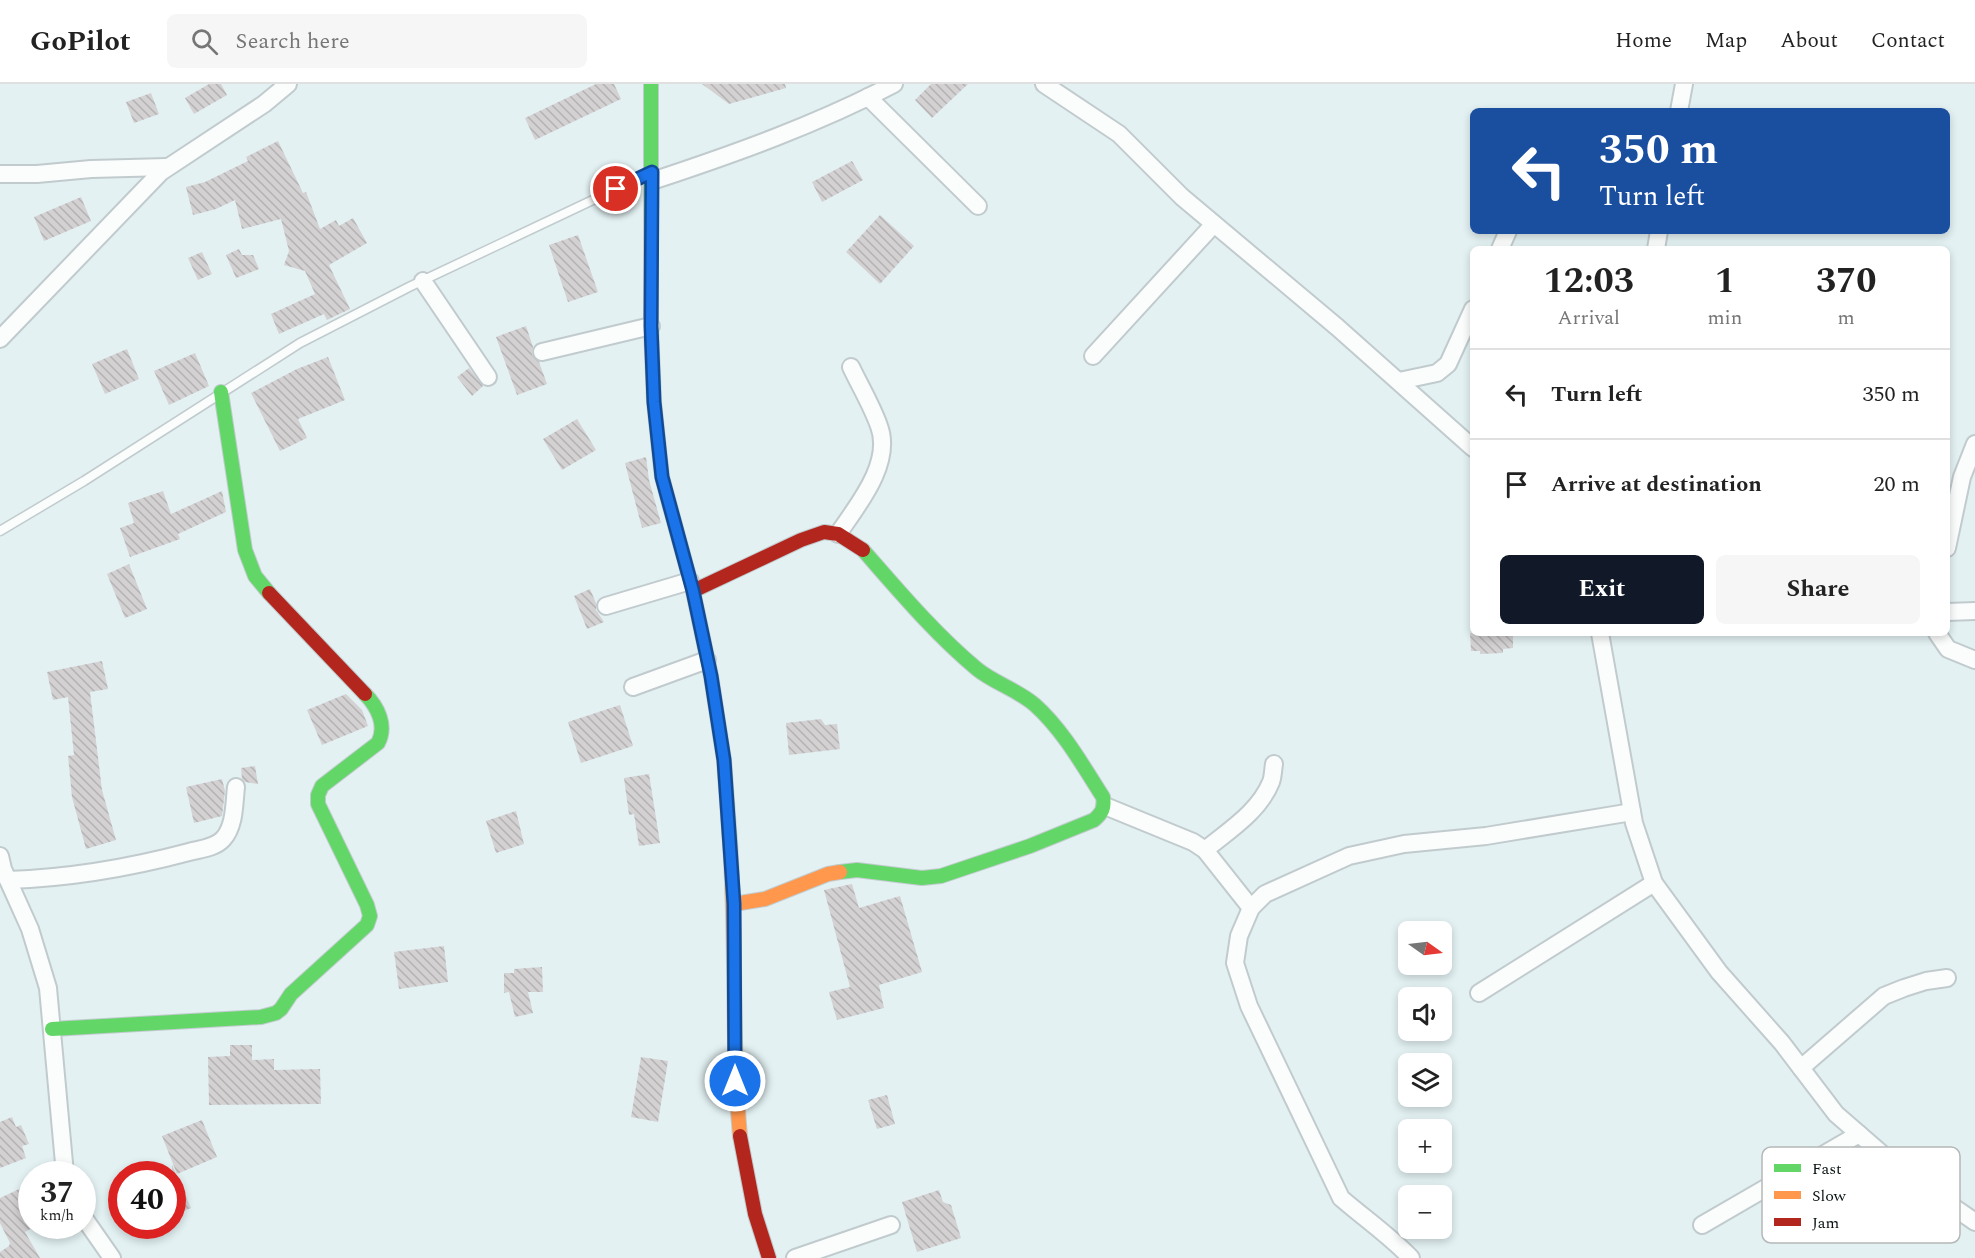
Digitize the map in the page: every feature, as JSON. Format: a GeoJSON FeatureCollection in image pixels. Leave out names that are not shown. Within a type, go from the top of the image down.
{"type":"FeatureCollection","features":[{"type":"Feature","properties":{"kind":"street"},"geometry":{"type":"LineString","coordinates":[[0,339],[167,167],[264,104],[288,84]]}},
{"type":"Feature","properties":{"kind":"street"},"geometry":{"type":"LineString","coordinates":[[651,84],[651,326],[654,402],[662,477],[691,586],[707,660],[724,760],[734,904],[735,1081],[741,1146],[755,1214],[769,1258]]}},
{"type":"Feature","properties":{"kind":"street"},"geometry":{"type":"LineString","coordinates":[[652,176],[718,159],[894,84]]}},
{"type":"Feature","properties":{"kind":"street"},"geometry":{"type":"LineString","coordinates":[[1044,84],[1119,134],[1182,197],[1399,381],[1470,445]]}},
{"type":"Feature","properties":{"kind":"street"},"geometry":{"type":"LineString","coordinates":[[1680,108],[1684,84]]}},
{"type":"Feature","properties":{"kind":"street"},"geometry":{"type":"LineString","coordinates":[[868,97],[978,206]]}},
{"type":"Feature","properties":{"kind":"street"},"geometry":{"type":"LineString","coordinates":[[0,174],[167,167]]}},
{"type":"Feature","properties":{"kind":"street"},"geometry":{"type":"LineString","coordinates":[[1093,356],[1214,224]]}},
{"type":"Feature","properties":{"kind":"street"},"geometry":{"type":"LineString","coordinates":[[423,281],[488,377]]}},
{"type":"Feature","properties":{"kind":"street"},"geometry":{"type":"LineString","coordinates":[[1399,381],[1437,373],[1448,364],[1470,316]]}},
{"type":"Feature","properties":{"kind":"street"},"geometry":{"type":"LineString","coordinates":[[542,352],[651,326]]}},
{"type":"Feature","properties":{"kind":"street"},"geometry":{"type":"LineString","coordinates":[[838,534],[866,493],[876,474],[881,453],[880,427],[851,367]]}},
{"type":"Feature","properties":{"kind":"street"},"geometry":{"type":"LineString","coordinates":[[52,1029],[261,1017],[276,1013],[286,1004],[297,988],[367,925],[369,916],[367,905],[318,804],[318,795],[322,786],[378,743],[383,726],[373,702],[281,607],[255,576],[245,550],[221,392]]}},
{"type":"Feature","properties":{"kind":"street"},"geometry":{"type":"LineString","coordinates":[[1950,534],[1962,477],[1975,444]]}},
{"type":"Feature","properties":{"kind":"street"},"geometry":{"type":"LineString","coordinates":[[606,606],[691,586],[801,540],[824,532],[838,534],[860,547],[922,616],[978,670],[1036,706],[1064,738],[1103,797],[1105,806],[1103,813],[1094,820],[1030,846],[941,876],[922,878],[857,870],[828,874],[765,899],[734,904]]}},
{"type":"Feature","properties":{"kind":"street"},"geometry":{"type":"LineString","coordinates":[[1950,612],[1975,611]]}},
{"type":"Feature","properties":{"kind":"street"},"geometry":{"type":"LineString","coordinates":[[1601,636],[1632,812],[1654,884],[1719,972],[1782,1043],[1836,1114],[1874,1147]]}},
{"type":"Feature","properties":{"kind":"street"},"geometry":{"type":"LineString","coordinates":[[1939,636],[1948,649],[1975,660]]}},
{"type":"Feature","properties":{"kind":"street"},"geometry":{"type":"LineString","coordinates":[[633,687],[707,660]]}},
{"type":"Feature","properties":{"kind":"street"},"geometry":{"type":"LineString","coordinates":[[1205,850],[1248,815],[1264,796],[1272,780],[1274,764]]}},
{"type":"Feature","properties":{"kind":"street"},"geometry":{"type":"LineString","coordinates":[[8,880],[69,877],[140,865],[218,844],[228,833],[236,787]]}},
{"type":"Feature","properties":{"kind":"street"},"geometry":{"type":"LineString","coordinates":[[1105,806],[1193,842],[1205,850],[1251,908]]}},
{"type":"Feature","properties":{"kind":"street"},"geometry":{"type":"LineString","coordinates":[[1411,1258],[1341,1197],[1249,1006],[1235,963],[1239,936],[1251,908],[1265,894],[1349,856],[1404,844],[1486,836],[1632,812]]}},
{"type":"Feature","properties":{"kind":"street"},"geometry":{"type":"LineString","coordinates":[[0,856],[30,929],[48,988],[64,1161]]}},
{"type":"Feature","properties":{"kind":"street"},"geometry":{"type":"LineString","coordinates":[[1479,993],[1654,884]]}},
{"type":"Feature","properties":{"kind":"street"},"geometry":{"type":"LineString","coordinates":[[1801,1068],[1884,996],[1904,987],[1947,978]]}},
{"type":"Feature","properties":{"kind":"street"},"geometry":{"type":"LineString","coordinates":[[1837,1147],[1859,1134]]}},
{"type":"Feature","properties":{"kind":"street"},"geometry":{"type":"LineString","coordinates":[[1702,1225],[1762,1190]]}},
{"type":"Feature","properties":{"kind":"street"},"geometry":{"type":"LineString","coordinates":[[1960,1212],[1975,1222]]}},
{"type":"Feature","properties":{"kind":"street"},"geometry":{"type":"LineString","coordinates":[[795,1258],[891,1225]]}},
{"type":"Feature","properties":{"kind":"street"},"geometry":{"type":"LineString","coordinates":[[96,1235],[112,1258]]}},
{"type":"Feature","properties":{"kind":"lane"},"geometry":{"type":"LineString","coordinates":[[0,531],[157,435],[300,343],[423,281],[652,176]]}},
{"type":"Feature","properties":{"kind":"building"},"geometry":{"type":"Polygon","coordinates":[[[209,84],[221,84],[227,95],[194,114],[185,98],[209,84]]]}},
{"type":"Feature","properties":{"kind":"building"},"geometry":{"type":"Polygon","coordinates":[[[596,84],[614,84],[621,99],[535,140],[525,118],[596,84]]]}},
{"type":"Feature","properties":{"kind":"building"},"geometry":{"type":"Polygon","coordinates":[[[702,84],[785,84],[786,88],[729,104],[702,84]]]}},
{"type":"Feature","properties":{"kind":"building"},"geometry":{"type":"Polygon","coordinates":[[[931,84],[968,84],[932,118],[915,100],[931,84]]]}},
{"type":"Feature","properties":{"kind":"building"},"geometry":{"type":"Polygon","coordinates":[[[151,93],[159,114],[134,123],[126,102],[151,93]]]}},
{"type":"Feature","properties":{"kind":"building"},"geometry":{"type":"Polygon","coordinates":[[[278,141],[303,193],[306,192],[320,229],[336,220],[339,226],[353,218],[367,243],[329,265],[350,309],[327,320],[324,314],[279,334],[271,314],[315,294],[305,271],[284,265],[289,251],[281,219],[242,229],[235,200],[216,209],[193,215],[186,187],[205,182],[248,161],[246,157],[278,141]]]}},
{"type":"Feature","properties":{"kind":"building"},"geometry":{"type":"Polygon","coordinates":[[[852,161],[863,180],[822,202],[812,182],[852,161]]]}},
{"type":"Feature","properties":{"kind":"building"},"geometry":{"type":"Polygon","coordinates":[[[81,197],[91,221],[44,241],[34,217],[81,197]]]}},
{"type":"Feature","properties":{"kind":"building"},"geometry":{"type":"Polygon","coordinates":[[[880,215],[914,246],[880,284],[846,252],[880,215]]]}},
{"type":"Feature","properties":{"kind":"building"},"geometry":{"type":"Polygon","coordinates":[[[578,235],[598,292],[568,302],[549,245],[578,235]]]}},
{"type":"Feature","properties":{"kind":"building"},"geometry":{"type":"Polygon","coordinates":[[[239,249],[242,255],[253,255],[259,269],[236,278],[226,255],[239,249]]]}},
{"type":"Feature","properties":{"kind":"building"},"geometry":{"type":"Polygon","coordinates":[[[202,252],[212,274],[198,280],[188,258],[202,252]]]}},
{"type":"Feature","properties":{"kind":"building"},"geometry":{"type":"Polygon","coordinates":[[[526,326],[533,347],[532,355],[539,362],[547,384],[517,395],[496,337],[526,326]]]}},
{"type":"Feature","properties":{"kind":"building"},"geometry":{"type":"Polygon","coordinates":[[[127,349],[139,379],[105,394],[92,364],[127,349]]]}},
{"type":"Feature","properties":{"kind":"building"},"geometry":{"type":"Polygon","coordinates":[[[195,353],[209,386],[169,405],[154,371],[195,353]]]}},
{"type":"Feature","properties":{"kind":"building"},"geometry":{"type":"Polygon","coordinates":[[[328,357],[345,400],[298,419],[307,438],[280,451],[251,393],[297,369],[328,357]]]}},
{"type":"Feature","properties":{"kind":"building"},"geometry":{"type":"Polygon","coordinates":[[[469,368],[483,386],[472,396],[457,377],[469,368]]]}},
{"type":"Feature","properties":{"kind":"building"},"geometry":{"type":"Polygon","coordinates":[[[577,419],[596,450],[562,470],[543,439],[577,419]]]}},
{"type":"Feature","properties":{"kind":"building"},"geometry":{"type":"Polygon","coordinates":[[[646,457],[649,480],[661,523],[642,528],[625,463],[646,457]]]}},
{"type":"Feature","properties":{"kind":"building"},"geometry":{"type":"Polygon","coordinates":[[[163,491],[171,514],[222,491],[226,512],[178,534],[180,539],[130,557],[120,528],[134,523],[128,503],[163,491]]]}},
{"type":"Feature","properties":{"kind":"building"},"geometry":{"type":"Polygon","coordinates":[[[129,564],[147,609],[125,618],[107,574],[129,564]]]}},
{"type":"Feature","properties":{"kind":"building"},"geometry":{"type":"Polygon","coordinates":[[[590,589],[596,603],[596,610],[604,622],[587,629],[574,596],[590,589]]]}},
{"type":"Feature","properties":{"kind":"building"},"geometry":{"type":"Polygon","coordinates":[[[1470,636],[1513,636],[1513,648],[1503,649],[1503,653],[1480,654],[1480,651],[1471,651],[1470,636]]]}},
{"type":"Feature","properties":{"kind":"building"},"geometry":{"type":"Polygon","coordinates":[[[102,661],[108,689],[90,692],[102,790],[116,840],[86,849],[72,797],[68,756],[74,755],[68,697],[53,700],[47,672],[102,661]]]}},
{"type":"Feature","properties":{"kind":"building"},"geometry":{"type":"Polygon","coordinates":[[[346,694],[362,710],[368,726],[322,745],[307,710],[346,694]]]}},
{"type":"Feature","properties":{"kind":"building"},"geometry":{"type":"Polygon","coordinates":[[[620,705],[633,746],[581,763],[568,722],[620,705]]]}},
{"type":"Feature","properties":{"kind":"building"},"geometry":{"type":"Polygon","coordinates":[[[821,719],[825,725],[837,724],[840,749],[789,755],[786,723],[821,719]]]}},
{"type":"Feature","properties":{"kind":"building"},"geometry":{"type":"Polygon","coordinates":[[[255,766],[258,784],[245,782],[242,779],[241,768],[255,766]]]}},
{"type":"Feature","properties":{"kind":"building"},"geometry":{"type":"Polygon","coordinates":[[[649,774],[660,843],[639,846],[634,814],[629,815],[624,778],[649,774]]]}},
{"type":"Feature","properties":{"kind":"building"},"geometry":{"type":"Polygon","coordinates":[[[222,779],[225,791],[222,816],[194,823],[186,787],[222,779]]]}},
{"type":"Feature","properties":{"kind":"building"},"geometry":{"type":"Polygon","coordinates":[[[516,811],[524,844],[496,853],[486,821],[516,811]]]}},
{"type":"Feature","properties":{"kind":"building"},"geometry":{"type":"Polygon","coordinates":[[[852,884],[859,908],[900,896],[922,972],[879,985],[884,1008],[837,1020],[829,992],[850,987],[824,890],[852,884]]]}},
{"type":"Feature","properties":{"kind":"building"},"geometry":{"type":"Polygon","coordinates":[[[444,946],[448,982],[399,989],[394,952],[444,946]]]}},
{"type":"Feature","properties":{"kind":"building"},"geometry":{"type":"Polygon","coordinates":[[[542,967],[543,992],[528,992],[533,1013],[515,1017],[509,992],[504,993],[504,973],[514,973],[514,969],[542,967]]]}},
{"type":"Feature","properties":{"kind":"building"},"geometry":{"type":"Polygon","coordinates":[[[230,1045],[252,1045],[252,1060],[274,1059],[274,1070],[320,1069],[321,1104],[209,1105],[208,1057],[230,1056],[230,1045]]]}},
{"type":"Feature","properties":{"kind":"building"},"geometry":{"type":"Polygon","coordinates":[[[641,1057],[668,1061],[658,1122],[631,1117],[641,1057]]]}},
{"type":"Feature","properties":{"kind":"building"},"geometry":{"type":"Polygon","coordinates":[[[887,1095],[895,1124],[877,1129],[868,1100],[887,1095]]]}},
{"type":"Feature","properties":{"kind":"building"},"geometry":{"type":"Polygon","coordinates":[[[12,1117],[16,1127],[21,1125],[29,1144],[22,1146],[26,1158],[0,1168],[0,1122],[12,1117]]]}},
{"type":"Feature","properties":{"kind":"building"},"geometry":{"type":"Polygon","coordinates":[[[202,1120],[217,1157],[186,1170],[186,1161],[172,1161],[162,1136],[202,1120]]]}},
{"type":"Feature","properties":{"kind":"building"},"geometry":{"type":"Polygon","coordinates":[[[18,1190],[18,1239],[29,1239],[40,1258],[0,1258],[0,1252],[10,1243],[0,1223],[0,1198],[18,1190]]]}},
{"type":"Feature","properties":{"kind":"building"},"geometry":{"type":"Polygon","coordinates":[[[939,1190],[943,1202],[951,1205],[961,1238],[917,1252],[902,1202],[939,1190]]]}},
{"type":"Feature","properties":{"kind":"building"},"geometry":{"type":"Polygon","coordinates":[[[186,1197],[191,1208],[186,1210],[186,1197]]]}},
{"type":"Feature","properties":{"kind":"traffic: fast"},"geometry":{"type":"LineString","coordinates":[[651,84],[651,326],[654,402],[662,477],[693,591],[711,676],[724,760],[730,843]]}},
{"type":"Feature","properties":{"kind":"traffic: fast"},"geometry":{"type":"LineString","coordinates":[[221,392],[245,550],[255,576],[269,593]]}},
{"type":"Feature","properties":{"kind":"traffic: fast"},"geometry":{"type":"LineString","coordinates":[[840,872],[857,870],[922,878],[941,876],[1030,846],[1094,820],[1101,813],[1104,804],[1103,797],[1080,761],[1045,715],[1021,695],[984,674],[962,656],[918,612],[863,550]]}},
{"type":"Feature","properties":{"kind":"traffic: fast"},"geometry":{"type":"LineString","coordinates":[[52,1029],[261,1017],[276,1013],[291,994],[367,925],[370,916],[367,905],[318,804],[318,795],[322,786],[378,743],[381,737],[380,717],[365,694]]}},
{"type":"Feature","properties":{"kind":"traffic: slow"},"geometry":{"type":"LineString","coordinates":[[730,843],[740,1136]]}},
{"type":"Feature","properties":{"kind":"traffic: slow"},"geometry":{"type":"LineString","coordinates":[[734,904],[765,899],[828,874],[840,872]]}},
{"type":"Feature","properties":{"kind":"traffic: jam"},"geometry":{"type":"LineString","coordinates":[[693,591],[801,540],[824,532],[838,534],[863,550]]}},
{"type":"Feature","properties":{"kind":"traffic: jam"},"geometry":{"type":"LineString","coordinates":[[269,593],[365,694]]}},
{"type":"Feature","properties":{"kind":"traffic: jam"},"geometry":{"type":"LineString","coordinates":[[740,1136],[755,1214],[769,1258]]}},
{"type":"Feature","properties":{"kind":"route"},"geometry":{"type":"LineString","coordinates":[[616,189],[652,172],[651,326],[654,402],[662,477],[693,591],[711,676],[724,760],[734,904],[735,1081]]}}]}
